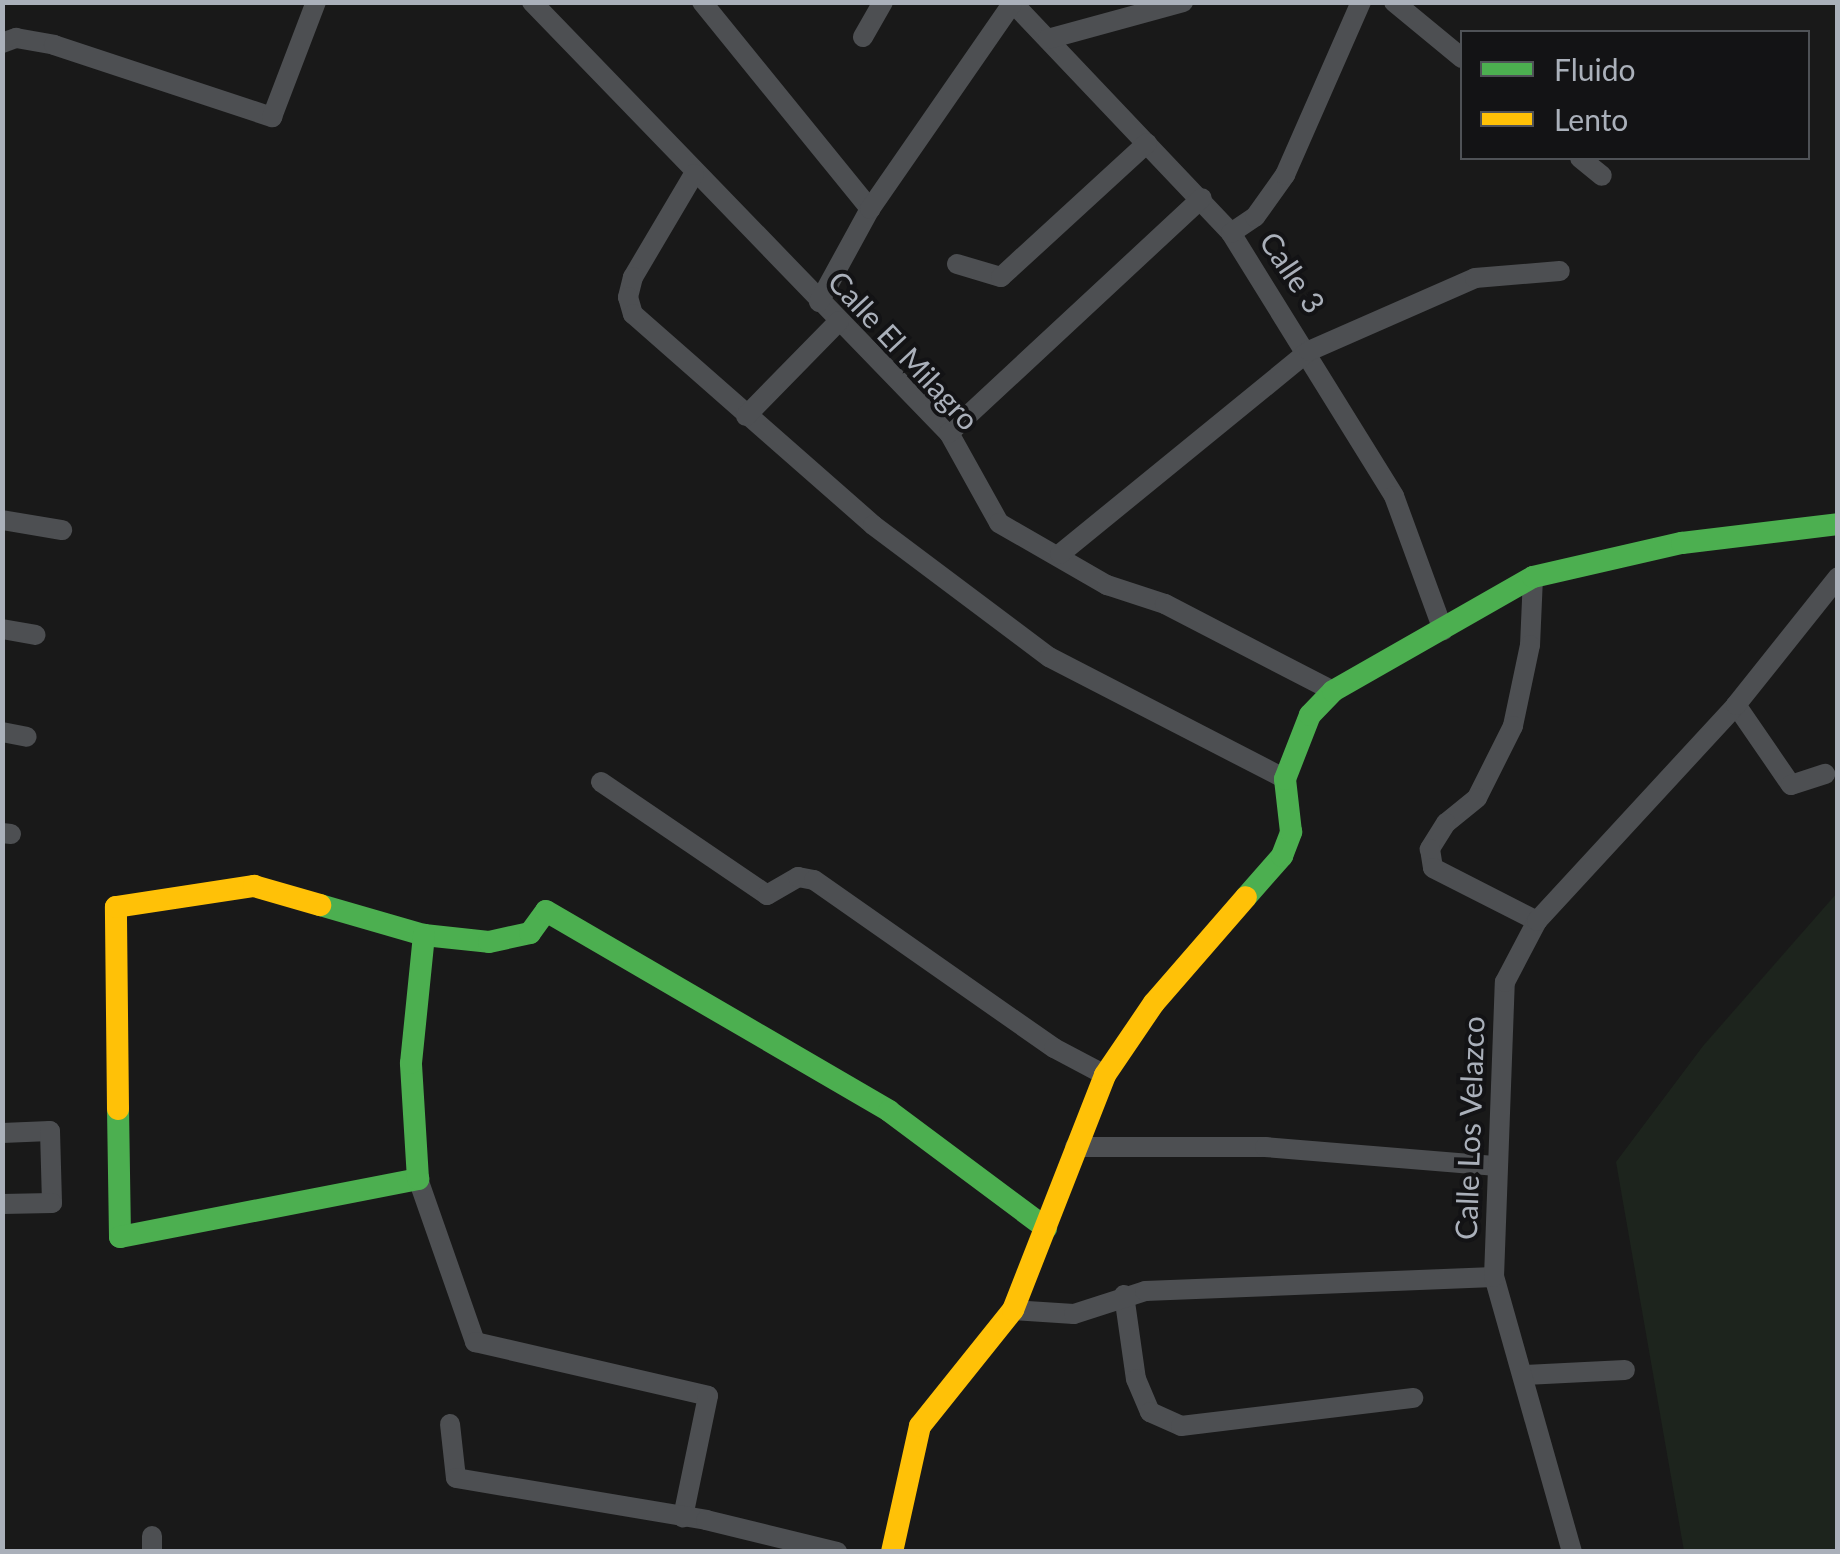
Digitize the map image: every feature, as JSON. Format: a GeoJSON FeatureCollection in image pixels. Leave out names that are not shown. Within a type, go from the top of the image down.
{"type":"FeatureCollection","features":[{"type":"Feature","properties":{"kind":"street"},"geometry":{"type":"LineString","coordinates":[[2,44],[16,38],[54,46],[272,117],[316,2]]}},
{"type":"Feature","properties":{"kind":"street"},"geometry":{"type":"LineString","coordinates":[[702,2],[870,209]]}},
{"type":"Feature","properties":{"kind":"street"},"geometry":{"type":"LineString","coordinates":[[863,36],[883,2]]}},
{"type":"Feature","properties":{"kind":"street"},"geometry":{"type":"LineString","coordinates":[[1048,39],[1183,2]]}},
{"type":"Feature","properties":{"kind":"street"},"geometry":{"type":"LineString","coordinates":[[1231,233],[1255,217],[1285,176],[1361,2]]}},
{"type":"Feature","properties":{"kind":"street"},"geometry":{"type":"LineString","coordinates":[[1394,2],[1460,56]]}},
{"type":"Feature","properties":{"kind":"street"},"geometry":{"type":"LineString","coordinates":[[819,302],[870,209],[1012,3]]}},
{"type":"Feature","properties":{"kind":"street","name":"Calle 3"},"geometry":{"type":"LineString","coordinates":[[1012,3],[1202,198],[1231,233],[1309,351],[1394,496],[1443,630]]}},
{"type":"Feature","properties":{"kind":"street","name":"Calle El Milagro"},"geometry":{"type":"LineString","coordinates":[[544,7],[694,174],[950,433],[999,523],[1060,554],[1107,585],[1166,604],[1333,690]]}},
{"type":"Feature","properties":{"kind":"street"},"geometry":{"type":"LineString","coordinates":[[956,264],[1001,277],[1147,144]]}},
{"type":"Feature","properties":{"kind":"street"},"geometry":{"type":"LineString","coordinates":[[1582,160],[1602,176]]}},
{"type":"Feature","properties":{"kind":"street"},"geometry":{"type":"LineString","coordinates":[[694,174],[633,277],[628,302],[746,416],[873,525],[1049,657],[1285,778]]}},
{"type":"Feature","properties":{"kind":"street"},"geometry":{"type":"LineString","coordinates":[[950,433],[1202,198]]}},
{"type":"Feature","properties":{"kind":"street"},"geometry":{"type":"LineString","coordinates":[[1060,554],[1309,351],[1475,278],[1560,271]]}},
{"type":"Feature","properties":{"kind":"street"},"geometry":{"type":"LineString","coordinates":[[746,416],[840,321]]}},
{"type":"Feature","properties":{"kind":"street"},"geometry":{"type":"LineString","coordinates":[[2,520],[62,530]]}},
{"type":"Feature","properties":{"kind":"street"},"geometry":{"type":"LineString","coordinates":[[892,1552],[920,1426],[1013,1310],[1105,1075],[1154,1003],[1282,856],[1291,832],[1285,778],[1294,742],[1333,690],[1534,578],[1682,544],[1833,523]]}},
{"type":"Feature","properties":{"kind":"street","name":"Calle Los Velazco"},"geometry":{"type":"LineString","coordinates":[[1572,1552],[1494,1277],[1505,982],[1537,921],[1736,705],[1838,577]]}},
{"type":"Feature","properties":{"kind":"street"},"geometry":{"type":"LineString","coordinates":[[1534,578],[1530,645],[1513,726],[1477,798],[1446,823],[1430,849],[1433,868],[1537,921]]}},
{"type":"Feature","properties":{"kind":"street"},"geometry":{"type":"LineString","coordinates":[[2,629],[35,635]]}},
{"type":"Feature","properties":{"kind":"street"},"geometry":{"type":"LineString","coordinates":[[1736,705],[1791,785],[1825,774]]}},
{"type":"Feature","properties":{"kind":"street"},"geometry":{"type":"LineString","coordinates":[[2,732],[27,737]]}},
{"type":"Feature","properties":{"kind":"street"},"geometry":{"type":"LineString","coordinates":[[602,782],[767,895],[798,877],[814,880],[1054,1048],[1105,1075]]}},
{"type":"Feature","properties":{"kind":"street"},"geometry":{"type":"LineString","coordinates":[[418,1180],[120,1237],[116,908],[254,886],[424,935],[489,942],[530,933],[546,912],[889,1112],[1046,1228]]}},
{"type":"Feature","properties":{"kind":"street"},"geometry":{"type":"LineString","coordinates":[[424,935],[411,1063],[418,1180],[475,1342],[708,1396],[683,1517]]}},
{"type":"Feature","properties":{"kind":"street"},"geometry":{"type":"LineString","coordinates":[[2,1132],[50,1132],[52,1203],[2,1204]]}},
{"type":"Feature","properties":{"kind":"street"},"geometry":{"type":"LineString","coordinates":[[1075,1147],[1265,1148],[1497,1166]]}},
{"type":"Feature","properties":{"kind":"street"},"geometry":{"type":"LineString","coordinates":[[1013,1310],[1074,1314],[1124,1295],[1494,1277]]}},
{"type":"Feature","properties":{"kind":"street"},"geometry":{"type":"LineString","coordinates":[[1124,1295],[1136,1379],[1150,1412],[1181,1426],[1413,1398]]}},
{"type":"Feature","properties":{"kind":"street"},"geometry":{"type":"LineString","coordinates":[[1524,1375],[1625,1370]]}},
{"type":"Feature","properties":{"kind":"street"},"geometry":{"type":"LineString","coordinates":[[450,1424],[456,1478],[683,1517],[837,1552]]}},
{"type":"Feature","properties":{"kind":"shaded area"},"geometry":{"type":"Polygon","coordinates":[[[1837,893],[1837,1551],[1684,1551],[1616,1162],[1703,1046],[1837,893]]]}},
{"type":"Feature","properties":{"kind":"traffic: fast"},"geometry":{"type":"LineString","coordinates":[[1246,897],[1282,856],[1291,832],[1285,779],[1310,715],[1333,691],[1533,577],[1682,543],[1838,524]]}},
{"type":"Feature","properties":{"kind":"traffic: fast"},"geometry":{"type":"LineString","coordinates":[[320,905],[424,935],[489,942],[530,933],[546,911],[889,1111],[1046,1228]]}},
{"type":"Feature","properties":{"kind":"traffic: fast"},"geometry":{"type":"LineString","coordinates":[[118,1109],[120,1237],[418,1179],[411,1063],[424,935]]}},
{"type":"Feature","properties":{"kind":"traffic: slow"},"geometry":{"type":"LineString","coordinates":[[118,1109],[116,907],[254,886],[320,905]]}},
{"type":"Feature","properties":{"kind":"traffic: slow"},"geometry":{"type":"LineString","coordinates":[[892,1552],[920,1426],[1013,1310],[1105,1075],[1154,1003],[1246,897]]}}]}
